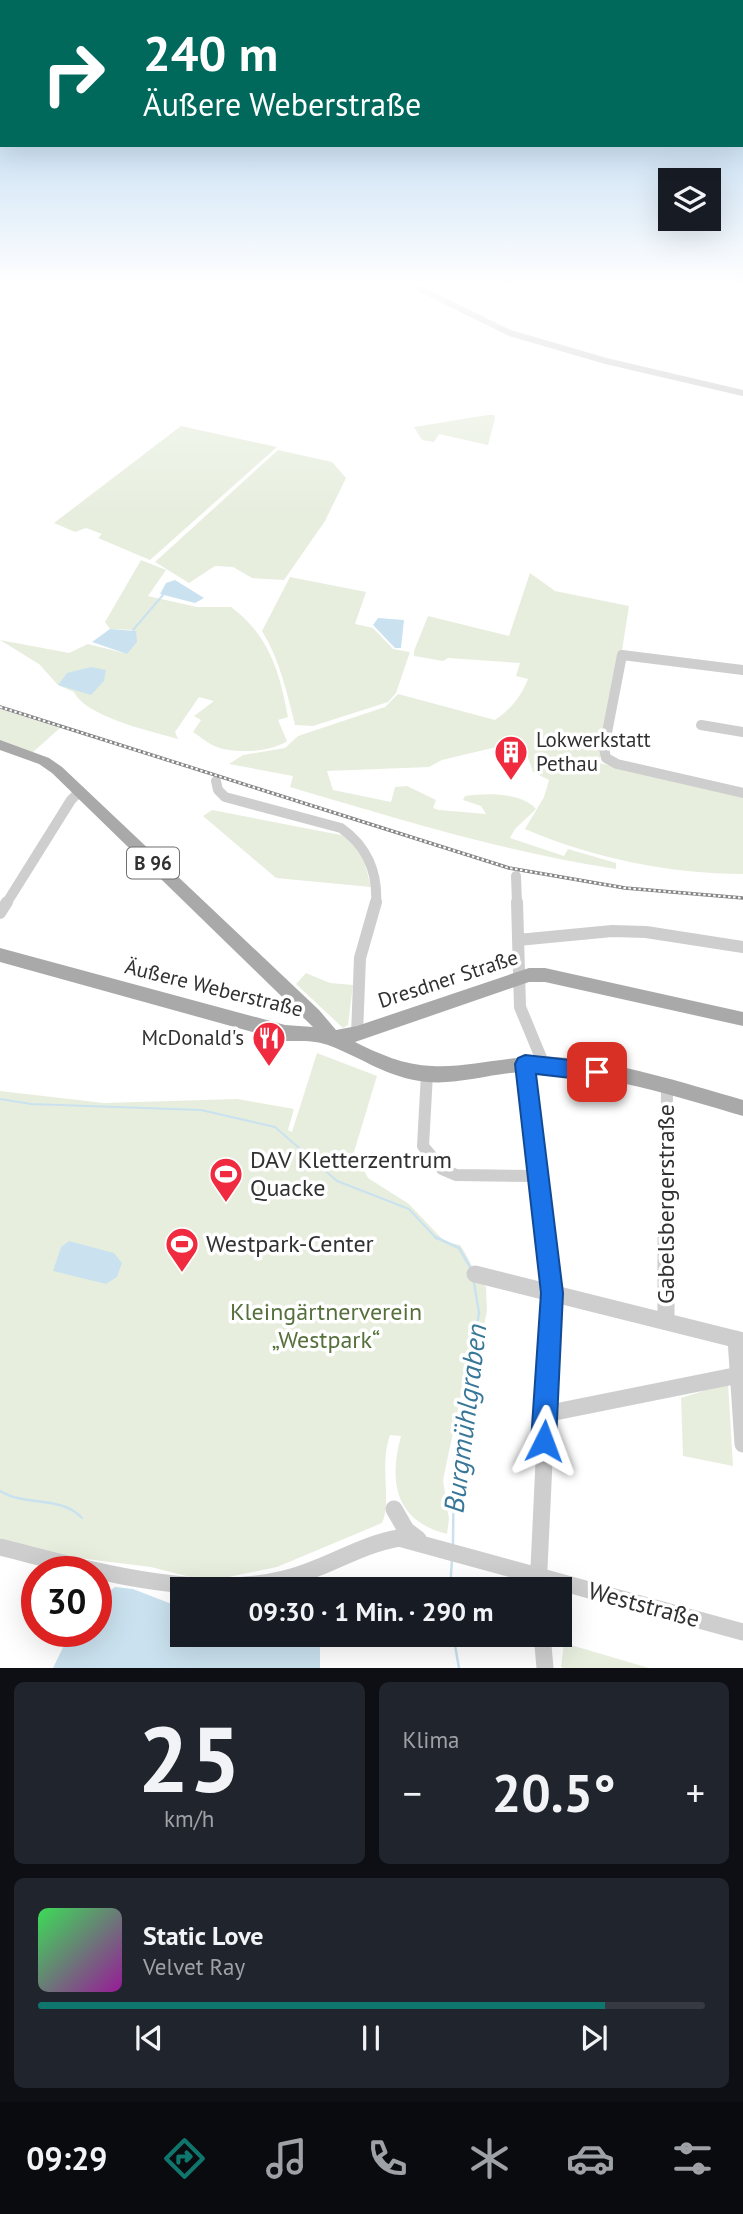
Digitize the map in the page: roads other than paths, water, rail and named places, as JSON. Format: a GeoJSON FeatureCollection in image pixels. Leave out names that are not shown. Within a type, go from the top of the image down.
{"type":"FeatureCollection","features":[{"type":"Feature","properties":{"kind":"main road","name":"B 96"},"geometry":{"type":"LineString","coordinates":[[0,745],[44,761],[80,791],[323,1026]]}},
{"type":"Feature","properties":{"kind":"main road","name":"Äußere Weberstraße"},"geometry":{"type":"LineString","coordinates":[[0,955],[285,1033],[304,1035],[323,1026],[356,1053],[426,1073],[525,1064],[544,1065],[667,1087],[743,1108]]}},
{"type":"Feature","properties":{"kind":"main road","name":"Dresdner Straße"},"geometry":{"type":"LineString","coordinates":[[323,1026],[357,1034],[520,975],[545,975],[743,1019]]}},
{"type":"Feature","properties":{"kind":"main road"},"geometry":{"type":"LineString","coordinates":[[285,1033],[356,1053],[357,1034]]}},
{"type":"Feature","properties":{"kind":"street"},"geometry":{"type":"LineString","coordinates":[[612,362],[743,393]]}},
{"type":"Feature","properties":{"kind":"street"},"geometry":{"type":"LineString","coordinates":[[743,670],[622,655],[604,748],[606,758],[617,764],[743,793]]}},
{"type":"Feature","properties":{"kind":"street"},"geometry":{"type":"LineString","coordinates":[[701,726],[743,732]]}},
{"type":"Feature","properties":{"kind":"street"},"geometry":{"type":"LineString","coordinates":[[216,781],[218,790],[225,797],[341,828],[355,836],[371,863],[376,886],[375,913],[362,947],[357,1034]]}},
{"type":"Feature","properties":{"kind":"street"},"geometry":{"type":"LineString","coordinates":[[0,913],[71,800],[80,791]]}},
{"type":"Feature","properties":{"kind":"street"},"geometry":{"type":"LineString","coordinates":[[516,876],[520,1007],[544,1065]]}},
{"type":"Feature","properties":{"kind":"street"},"geometry":{"type":"LineString","coordinates":[[518,940],[638,932],[743,947]]}},
{"type":"Feature","properties":{"kind":"street"},"geometry":{"type":"LineString","coordinates":[[525,1064],[552,1293],[538,1577]]}},
{"type":"Feature","properties":{"kind":"street"},"geometry":{"type":"LineString","coordinates":[[426,1073],[423,1146],[442,1169],[456,1175],[538,1176]]}},
{"type":"Feature","properties":{"kind":"street","name":"Gabelsbergerstraße"},"geometry":{"type":"LineString","coordinates":[[666,1321],[667,1087]]}},
{"type":"Feature","properties":{"kind":"street"},"geometry":{"type":"LineString","coordinates":[[475,1274],[740,1340],[743,1444]]}},
{"type":"Feature","properties":{"kind":"street"},"geometry":{"type":"LineString","coordinates":[[545,1414],[739,1375]]}},
{"type":"Feature","properties":{"kind":"street"},"geometry":{"type":"LineString","coordinates":[[394,1508],[406,1530],[423,1543]]}},
{"type":"Feature","properties":{"kind":"street","name":"Weststraße"},"geometry":{"type":"LineString","coordinates":[[0,1547],[99,1572],[228,1589],[286,1579],[374,1542],[399,1538],[454,1551],[522,1577]]}},
{"type":"Feature","properties":{"kind":"street","name":"Weststraße"},"geometry":{"type":"LineString","coordinates":[[572,1591],[743,1632]]}},
{"type":"Feature","properties":{"kind":"street"},"geometry":{"type":"LineString","coordinates":[[543,1647],[545,1668]]}},
{"type":"Feature","properties":{"kind":"water"},"geometry":{"type":"Polygon","coordinates":[[[175,580],[204,598],[195,603],[160,594],[166,583],[175,580]]]}},
{"type":"Feature","properties":{"kind":"water"},"geometry":{"type":"Polygon","coordinates":[[[378,618],[404,620],[401,648],[395,648],[373,625],[378,618]]]}},
{"type":"Feature","properties":{"kind":"water"},"geometry":{"type":"Polygon","coordinates":[[[110,629],[136,631],[137,642],[127,654],[92,642],[110,629]]]}},
{"type":"Feature","properties":{"kind":"water"},"geometry":{"type":"Polygon","coordinates":[[[91,667],[106,670],[104,681],[91,695],[58,685],[67,673],[91,667]]]}},
{"type":"Feature","properties":{"kind":"water"},"geometry":{"type":"Polygon","coordinates":[[[69,1241],[114,1253],[122,1263],[117,1277],[106,1284],[53,1271],[61,1247],[69,1241]]]}},
{"type":"Feature","properties":{"kind":"water"},"geometry":{"type":"Polygon","coordinates":[[[115,1587],[133,1589],[170,1603],[170,1647],[320,1647],[320,1668],[53,1668],[63,1647],[112,1647],[112,1589],[115,1587]]]}},
{"type":"Feature","properties":{"kind":"waterway"},"geometry":{"type":"LineString","coordinates":[[133,630],[163,595]]}},
{"type":"Feature","properties":{"kind":"waterway","name":"Burgmühlgraben"},"geometry":{"type":"LineString","coordinates":[[0,1099],[31,1104],[201,1110],[275,1127],[337,1181],[409,1209],[435,1237]]}},
{"type":"Feature","properties":{"kind":"waterway","name":"Burgmühlgraben"},"geometry":{"type":"LineString","coordinates":[[435,1237],[459,1248],[470,1267]]}},
{"type":"Feature","properties":{"kind":"waterway","name":"Burgmühlgraben"},"geometry":{"type":"LineString","coordinates":[[453,1544],[454,1460],[479,1313],[474,1283]]}},
{"type":"Feature","properties":{"kind":"waterway"},"geometry":{"type":"LineString","coordinates":[[0,1491],[21,1499],[64,1506],[82,1518]]}},
{"type":"Feature","properties":{"kind":"waterway","name":"Burgmühlgraben"},"geometry":{"type":"LineString","coordinates":[[451,1577],[452,1560]]}},
{"type":"Feature","properties":{"kind":"waterway","name":"Burgmühlgraben"},"geometry":{"type":"LineString","coordinates":[[455,1647],[459,1668]]}},
{"type":"Feature","properties":{"kind":"railway"},"geometry":{"type":"LineString","coordinates":[[0,707],[509,868],[625,888],[743,898]]}},
{"type":"Feature","properties":{"kind":"place","name":"Lokwerkstatt Pethau"},"geometry":{"type":"Point","coordinates":[511,782]}},
{"type":"Feature","properties":{"kind":"place","name":"McDonald's"},"geometry":{"type":"Point","coordinates":[269,1068]}},
{"type":"Feature","properties":{"kind":"place","name":"DAV Kletterzentrum Quacke"},"geometry":{"type":"Point","coordinates":[226,1204]}},
{"type":"Feature","properties":{"kind":"place","name":"Westpark-Center"},"geometry":{"type":"Point","coordinates":[182,1274]}},
{"type":"Feature","properties":{"kind":"park label","name":"Kleingärtnerverein „Westpark“"},"geometry":{"type":"Point","coordinates":[326,1326]}}]}
